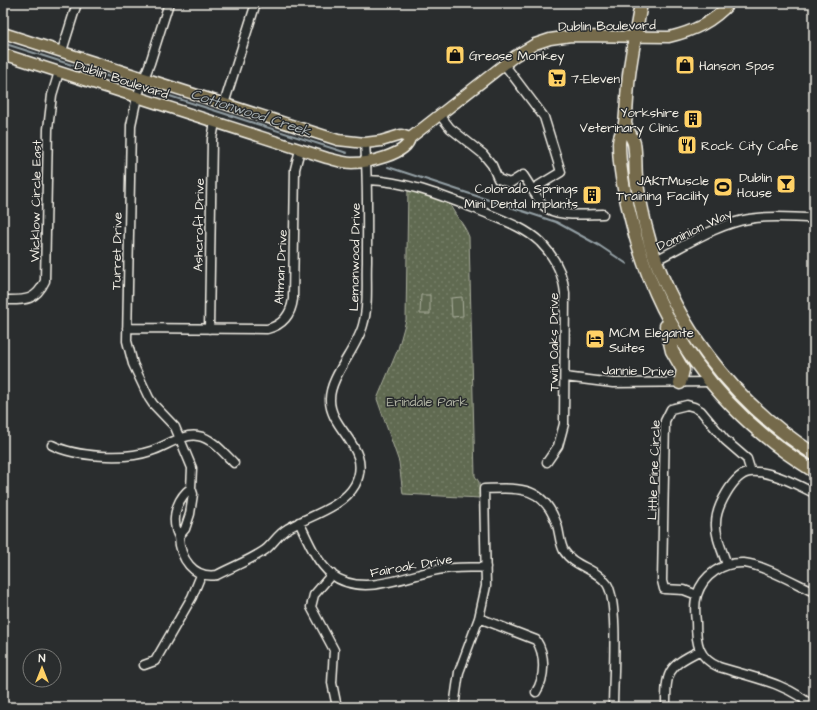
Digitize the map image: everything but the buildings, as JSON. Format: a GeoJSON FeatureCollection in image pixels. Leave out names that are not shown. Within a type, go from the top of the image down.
{"type":"FeatureCollection","features":[{"type":"Feature","properties":{"kind":"highway"},"geometry":{"type":"LineString","coordinates":[[641,3],[635,37],[625,124],[619,142],[624,189],[634,233],[670,337],[672,351],[681,365],[683,376],[680,383]]}},
{"type":"Feature","properties":{"kind":"highway"},"geometry":{"type":"LineString","coordinates":[[625,124],[634,143],[640,200],[656,260],[687,324],[727,379],[772,425],[814,454]]}},
{"type":"Feature","properties":{"kind":"highway"},"geometry":{"type":"LineString","coordinates":[[653,289],[673,329],[711,382],[752,426],[770,441],[814,471]]}},
{"type":"Feature","properties":{"kind":"highway"},"geometry":{"type":"LineString","coordinates":[[711,382],[727,379]]}},
{"type":"Feature","properties":{"kind":"main road","name":"Dublin Boulevard"},"geometry":{"type":"LineString","coordinates":[[3,54],[300,150],[338,161],[366,162],[392,154],[404,148],[410,142],[410,138],[504,64],[523,51],[550,39],[571,36],[669,37],[694,30],[716,17],[730,3]]}},
{"type":"Feature","properties":{"kind":"main road","name":"Dublin Boulevard"},"geometry":{"type":"LineString","coordinates":[[3,33],[338,140],[365,143],[381,141],[401,135],[410,138]]}},
{"type":"Feature","properties":{"kind":"street"},"geometry":{"type":"LineString","coordinates":[[62,51],[77,3]]}},
{"type":"Feature","properties":{"kind":"street","name":"Turret Drive"},"geometry":{"type":"LineString","coordinates":[[169,3],[137,97],[129,135],[127,328],[128,348],[132,364],[153,404],[175,427],[192,468],[191,488],[193,494],[190,514],[185,529],[179,536]]}},
{"type":"Feature","properties":{"kind":"street"},"geometry":{"type":"LineString","coordinates":[[224,104],[256,3]]}},
{"type":"Feature","properties":{"kind":"street"},"geometry":{"type":"LineString","coordinates":[[504,64],[544,117],[561,172],[533,189]]}},
{"type":"Feature","properties":{"kind":"street","name":"Wicklow Circle East"},"geometry":{"type":"LineString","coordinates":[[3,300],[27,299],[33,297],[38,293],[45,281],[48,129],[52,95],[59,72]]}},
{"type":"Feature","properties":{"kind":"street"},"geometry":{"type":"LineString","coordinates":[[440,115],[450,128],[483,154],[492,165],[498,179],[510,183],[523,175],[545,207],[551,210],[567,214],[603,214]]}},
{"type":"Feature","properties":{"kind":"street","name":"Ashcroft Drive"},"geometry":{"type":"LineString","coordinates":[[209,329],[212,139],[215,122]]}},
{"type":"Feature","properties":{"kind":"street","name":"Lemonwood Drive"},"geometry":{"type":"LineString","coordinates":[[202,575],[217,575],[255,556],[265,550],[285,530],[345,497],[355,484],[359,466],[355,448],[333,414],[330,399],[333,384],[358,342],[365,316],[367,180],[365,143]]}},
{"type":"Feature","properties":{"kind":"street","name":"Altman Drive"},"geometry":{"type":"LineString","coordinates":[[127,328],[267,329],[276,327],[282,323],[290,311],[293,299],[295,169],[300,150]]}},
{"type":"Feature","properties":{"kind":"street","name":"Twin Oaks Drive"},"geometry":{"type":"LineString","coordinates":[[367,180],[392,182],[448,198],[520,228],[540,242],[554,259],[564,285],[565,411],[562,436],[554,454],[547,462]]}},
{"type":"Feature","properties":{"kind":"street","name":"Dominion Way"},"geometry":{"type":"LineString","coordinates":[[656,260],[721,227],[741,220],[763,218],[814,218]]}},
{"type":"Feature","properties":{"kind":"street","name":"Jannie Drive"},"geometry":{"type":"LineString","coordinates":[[565,376],[613,383],[711,382]]}},
{"type":"Feature","properties":{"kind":"street","name":"Little Pine Circle"},"geometry":{"type":"LineString","coordinates":[[697,595],[684,590],[664,589],[662,581],[665,421],[671,409],[686,405],[694,407],[701,412],[725,440],[747,459],[751,472]]}},
{"type":"Feature","properties":{"kind":"street"},"geometry":{"type":"LineString","coordinates":[[52,445],[64,451],[82,454],[126,455],[151,452],[181,439],[195,436],[206,438],[234,463]]}},
{"type":"Feature","properties":{"kind":"street"},"geometry":{"type":"LineString","coordinates":[[727,565],[716,522],[727,490],[743,474],[751,472],[789,481],[814,493]]}},
{"type":"Feature","properties":{"kind":"street"},"geometry":{"type":"LineString","coordinates":[[144,665],[155,662],[192,597],[202,575],[191,568],[182,556],[179,549],[179,536],[176,529],[177,507],[181,497],[191,488]]}},
{"type":"Feature","properties":{"kind":"street"},"geometry":{"type":"LineString","coordinates":[[454,707],[462,664],[479,618],[486,586],[484,489],[515,488],[524,489],[538,496],[545,502],[553,516],[565,552],[575,562],[596,573],[611,592],[614,608],[613,707]]}},
{"type":"Feature","properties":{"kind":"street","name":"Fairoak Drive"},"geometry":{"type":"LineString","coordinates":[[299,522],[316,556],[332,574],[351,583],[369,585],[438,570],[486,567]]}},
{"type":"Feature","properties":{"kind":"street"},"geometry":{"type":"LineString","coordinates":[[812,707],[801,697],[788,690],[714,665],[704,658],[699,651],[696,636],[697,595],[706,579],[712,573],[727,565],[739,563],[752,565],[814,592]]}},
{"type":"Feature","properties":{"kind":"street"},"geometry":{"type":"LineString","coordinates":[[332,574],[314,595],[311,607],[334,650],[332,688],[337,707]]}},
{"type":"Feature","properties":{"kind":"street"},"geometry":{"type":"LineString","coordinates":[[479,618],[536,640],[540,646],[543,659],[542,683],[536,692]]}},
{"type":"Feature","properties":{"kind":"street"},"geometry":{"type":"LineString","coordinates":[[666,707],[666,683],[672,668],[678,662],[699,651]]}},
{"type":"Feature","properties":{"kind":"green space","name":"Erindale Park"},"geometry":{"type":"Polygon","coordinates":[[[408,186],[448,198],[452,208],[469,237],[475,476],[479,482],[480,498],[403,494],[399,462],[377,399],[398,349],[406,320],[408,186]]]}},
{"type":"Feature","properties":{"kind":"green space"},"geometry":{"type":"Polygon","coordinates":[[[421,295],[430,295],[430,314],[420,314],[421,295]]]}},
{"type":"Feature","properties":{"kind":"green space"},"geometry":{"type":"Polygon","coordinates":[[[462,297],[463,316],[452,317],[451,298],[462,297]]]}},
{"type":"Feature","properties":{"kind":"waterway","name":"Cottonwood Creek"},"geometry":{"type":"LineString","coordinates":[[9,45],[135,85]]}},
{"type":"Feature","properties":{"kind":"waterway","name":"Cottonwood Creek"},"geometry":{"type":"LineString","coordinates":[[148,89],[347,153]]}},
{"type":"Feature","properties":{"kind":"waterway","name":"Cottonwood Creek"},"geometry":{"type":"LineString","coordinates":[[388,167],[556,222],[600,246],[627,264]]}},
{"type":"Feature","properties":{"kind":"place","name":"Grease Monkey"},"geometry":{"type":"Point","coordinates":[455,55]}},
{"type":"Feature","properties":{"kind":"place","name":"Hanson Spas"},"geometry":{"type":"Point","coordinates":[685,65]}},
{"type":"Feature","properties":{"kind":"place","name":"7-Eleven"},"geometry":{"type":"Point","coordinates":[557,78]}},
{"type":"Feature","properties":{"kind":"place","name":"Yorkshire Veterinary Clinic"},"geometry":{"type":"Point","coordinates":[693,119]}},
{"type":"Feature","properties":{"kind":"place","name":"Rock City Cafe"},"geometry":{"type":"Point","coordinates":[687,145]}},
{"type":"Feature","properties":{"kind":"place","name":"Dublin House"},"geometry":{"type":"Point","coordinates":[786,184]}},
{"type":"Feature","properties":{"kind":"place","name":"JAKTMuscle Training Facility"},"geometry":{"type":"Point","coordinates":[723,187]}},
{"type":"Feature","properties":{"kind":"place","name":"Colorado Springs Mini Dental Implants"},"geometry":{"type":"Point","coordinates":[592,195]}},
{"type":"Feature","properties":{"kind":"place","name":"MCM Elegante Suites"},"geometry":{"type":"Point","coordinates":[595,339]}}]}
